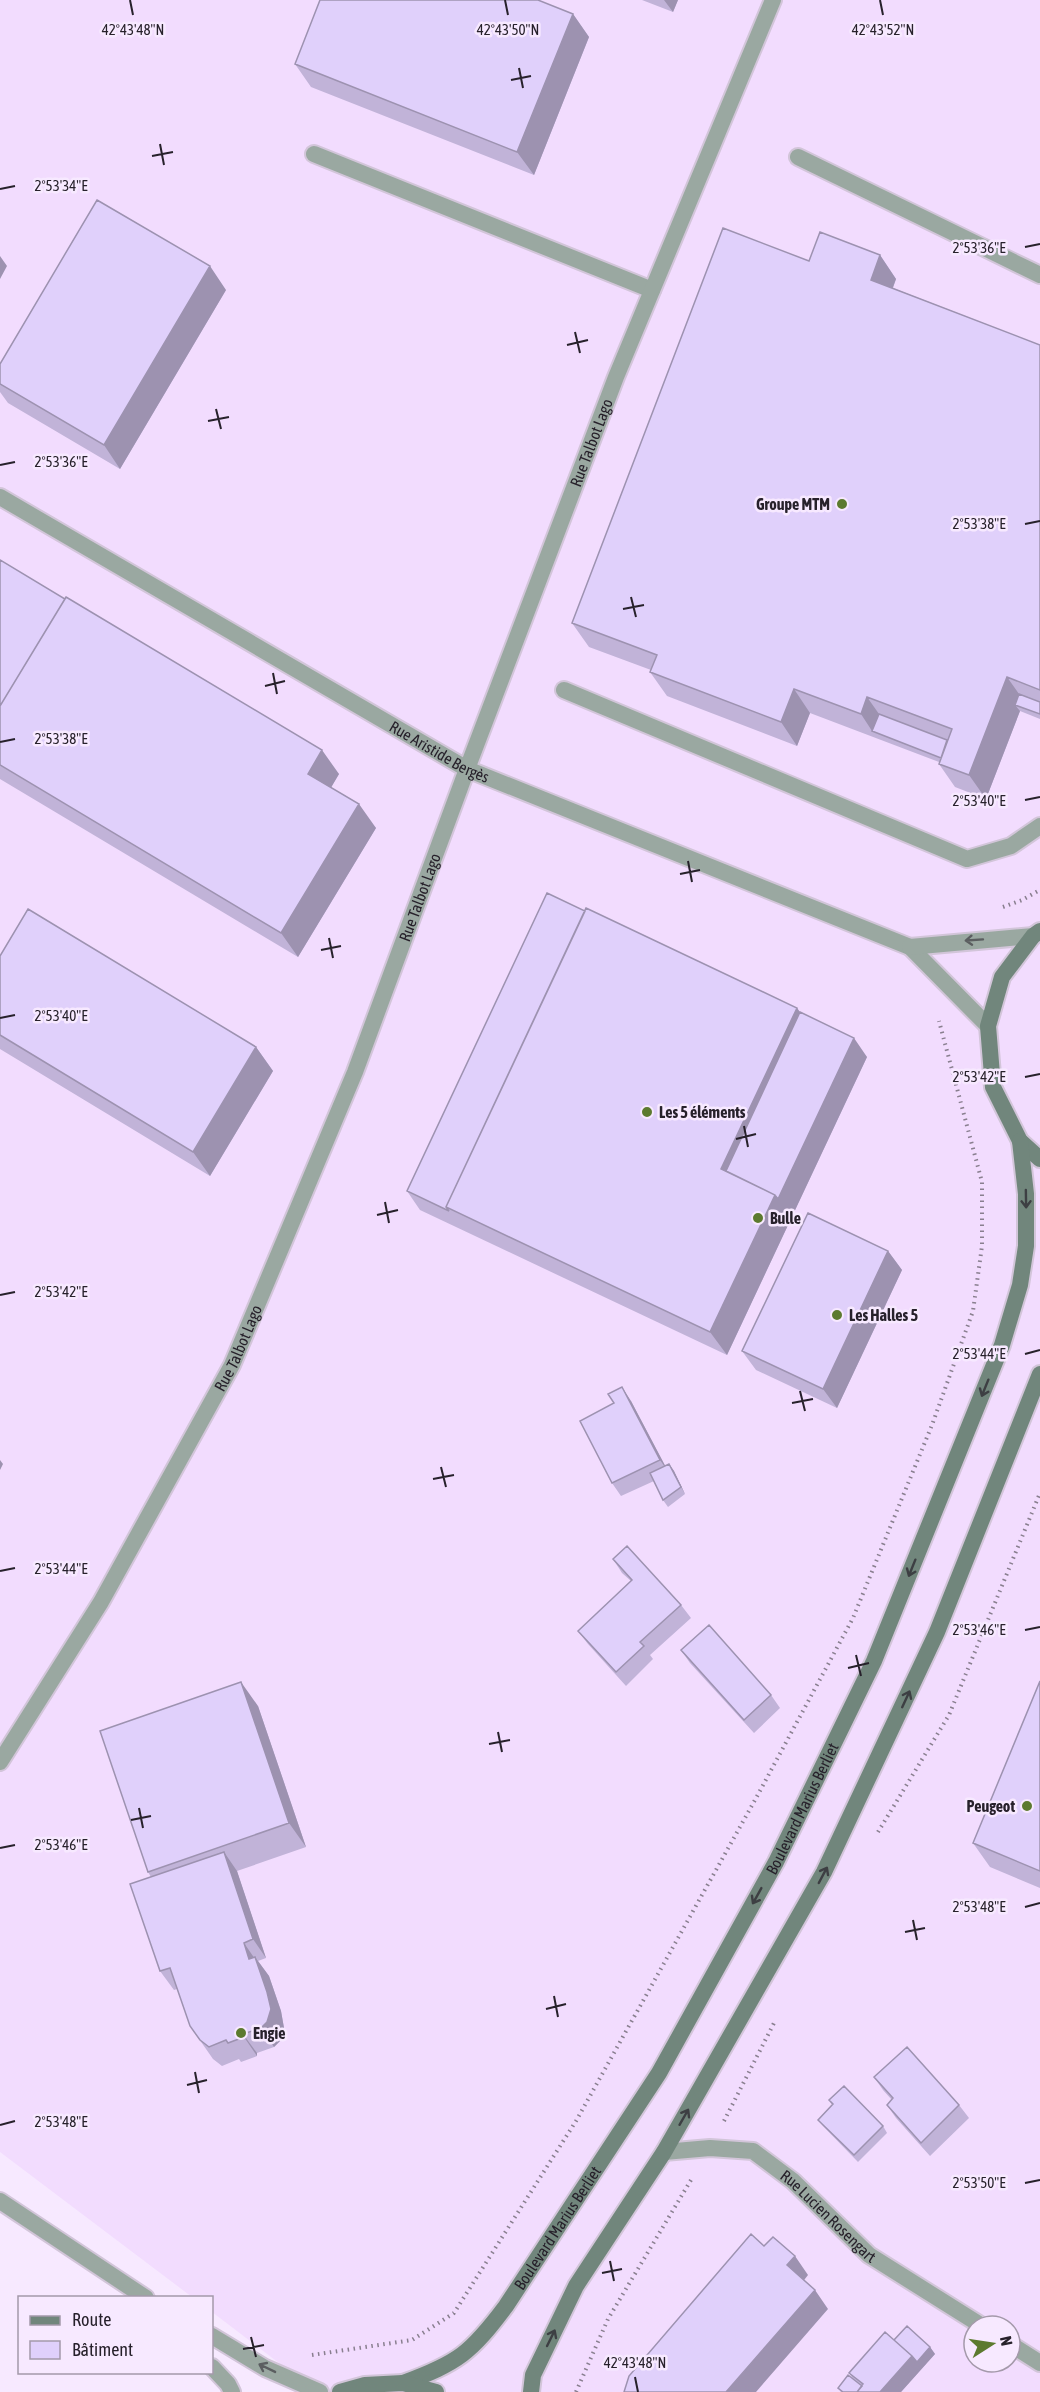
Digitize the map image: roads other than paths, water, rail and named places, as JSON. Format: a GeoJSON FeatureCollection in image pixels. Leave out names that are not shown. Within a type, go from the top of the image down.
{"type":"FeatureCollection","features":[{"type":"Feature","properties":{"kind":"main road"},"geometry":{"type":"LineString","coordinates":[[1036,934],[1002,977],[988,1026],[993,1087],[1020,1141],[1040,1159]]}},
{"type":"Feature","properties":{"kind":"main road","name":"Boulevard Marius Berliet"},"geometry":{"type":"LineString","coordinates":[[403,2383],[441,2369],[460,2358],[482,2339],[506,2306],[658,2073],[776,1862],[874,1661],[1002,1345],[1020,1285],[1026,1246],[1026,1194],[1020,1141]]}},
{"type":"Feature","properties":{"kind":"main road"},"geometry":{"type":"LineString","coordinates":[[531,2392],[533,2375],[576,2286],[664,2152],[824,1872],[938,1632],[1040,1374]]}},
{"type":"Feature","properties":{"kind":"main road"},"geometry":{"type":"LineString","coordinates":[[340,2392],[365,2385],[403,2383],[436,2392]]}},
{"type":"Feature","properties":{"kind":"street","name":"Rue Talbot Lago"},"geometry":{"type":"LineString","coordinates":[[0,1761],[101,1602],[232,1365],[355,1072],[616,377],[773,0]]}},
{"type":"Feature","properties":{"kind":"street"},"geometry":{"type":"LineString","coordinates":[[314,154],[652,290]]}},
{"type":"Feature","properties":{"kind":"street"},"geometry":{"type":"LineString","coordinates":[[798,157],[1040,275]]}},
{"type":"Feature","properties":{"kind":"street","name":"Rue Aristide Bergès"},"geometry":{"type":"LineString","coordinates":[[0,497],[467,769],[910,947],[988,1026]]}},
{"type":"Feature","properties":{"kind":"street"},"geometry":{"type":"LineString","coordinates":[[564,690],[967,859],[1011,846],[1040,826]]}},
{"type":"Feature","properties":{"kind":"street","name":"Rue Aristide Bergès"},"geometry":{"type":"LineString","coordinates":[[910,947],[1036,934]]}},
{"type":"Feature","properties":{"kind":"street","name":"Rue Lucien Rosengart"},"geometry":{"type":"LineString","coordinates":[[664,2152],[710,2148],[753,2151],[793,2181],[869,2255],[963,2314]]}},
{"type":"Feature","properties":{"kind":"street"},"geometry":{"type":"LineString","coordinates":[[0,2201],[140,2295]]}},
{"type":"Feature","properties":{"kind":"street"},"geometry":{"type":"LineString","coordinates":[[213,2337],[265,2368],[320,2392]]}},
{"type":"Feature","properties":{"kind":"street"},"geometry":{"type":"LineString","coordinates":[[1022,2352],[1040,2363]]}},
{"type":"Feature","properties":{"kind":"street"},"geometry":{"type":"LineString","coordinates":[[213,2368],[228,2384],[232,2392]]}},
{"type":"Feature","properties":{"kind":"place","name":"Groupe MTM"},"geometry":{"type":"Point","coordinates":[842,504]}},
{"type":"Feature","properties":{"kind":"place","name":"Les 5 éléments"},"geometry":{"type":"Point","coordinates":[647,1112]}},
{"type":"Feature","properties":{"kind":"place","name":"Bulle"},"geometry":{"type":"Point","coordinates":[758,1218]}},
{"type":"Feature","properties":{"kind":"place","name":"Les Halles 5"},"geometry":{"type":"Point","coordinates":[837,1315]}},
{"type":"Feature","properties":{"kind":"place","name":"Peugeot"},"geometry":{"type":"Point","coordinates":[1027,1806]}},
{"type":"Feature","properties":{"kind":"place","name":"Engie"},"geometry":{"type":"Point","coordinates":[241,2033]}}]}
